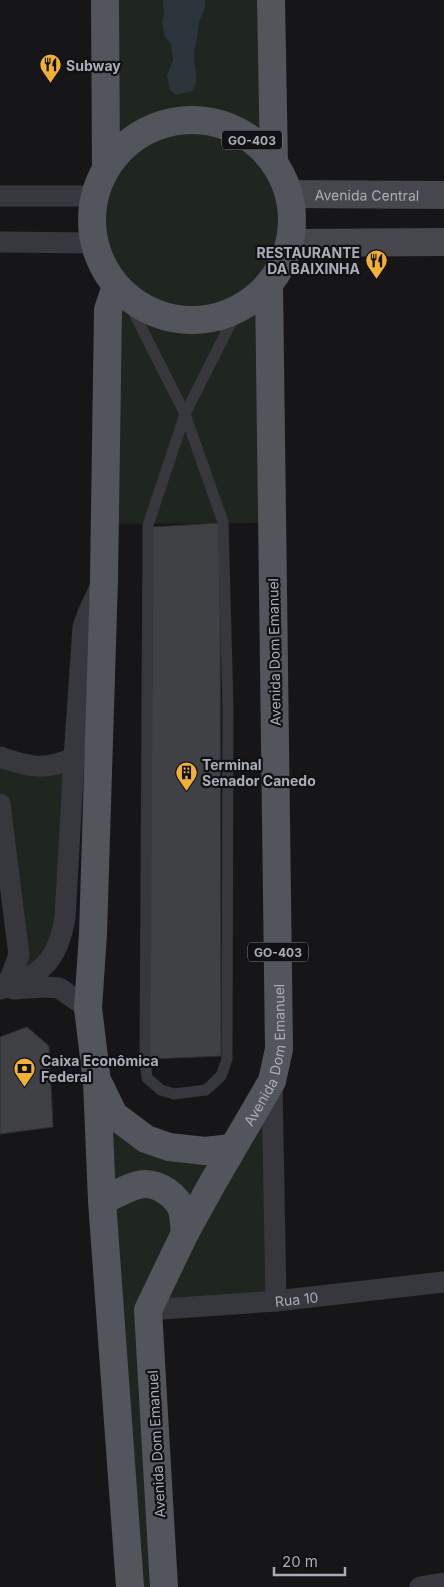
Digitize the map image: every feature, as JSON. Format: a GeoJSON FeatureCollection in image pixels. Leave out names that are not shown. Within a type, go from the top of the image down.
{"type":"FeatureCollection","features":[{"type":"Feature","properties":{"kind":"main road","name":"GO-403"},"geometry":{"type":"LineString","coordinates":[[105,0],[106,166]]}},
{"type":"Feature","properties":{"kind":"main road","name":"GO-403"},"geometry":{"type":"LineString","coordinates":[[270,0],[274,163]]}},
{"type":"Feature","properties":{"kind":"main road","name":"GO-403"},"geometry":{"type":"LineString","coordinates":[[189,120],[222,124],[251,139],[274,163],[289,194],[292,219],[290,243],[283,262],[269,284],[256,297],[238,310],[209,319],[178,319],[149,310],[120,289],[104,267],[94,243],[91,220],[94,196],[106,166],[128,142],[142,133],[157,126],[189,120]]}},
{"type":"Feature","properties":{"kind":"main road","name":"Avenida Central"},"geometry":{"type":"LineString","coordinates":[[289,194],[444,195]]}},
{"type":"Feature","properties":{"kind":"main road"},"geometry":{"type":"LineString","coordinates":[[290,243],[444,242]]}},
{"type":"Feature","properties":{"kind":"main road","name":"Avenida Dom Emanuel"},"geometry":{"type":"LineString","coordinates":[[164,1587],[148,1310],[185,1233],[272,1081],[279,1049],[269,284]]}},
{"type":"Feature","properties":{"kind":"main road"},"geometry":{"type":"LineString","coordinates":[[120,289],[108,310],[104,579],[93,934],[88,1008],[96,1078],[102,1201],[130,1587]]}},
{"type":"Feature","properties":{"kind":"main road"},"geometry":{"type":"LineString","coordinates":[[96,1078],[114,1115],[146,1139],[169,1147],[204,1151],[232,1148]]}},
{"type":"Feature","properties":{"kind":"main road"},"geometry":{"type":"LineString","coordinates":[[102,1201],[145,1184],[164,1190],[175,1198],[182,1210],[185,1233]]}},
{"type":"Feature","properties":{"kind":"street"},"geometry":{"type":"LineString","coordinates":[[0,196],[94,196]]}},
{"type":"Feature","properties":{"kind":"street"},"geometry":{"type":"LineString","coordinates":[[0,242],[94,243]]}},
{"type":"Feature","properties":{"kind":"street"},"geometry":{"type":"LineString","coordinates":[[0,989],[24,980],[43,967],[55,953],[62,934],[66,918],[83,627],[104,579]]}},
{"type":"Feature","properties":{"kind":"street"},"geometry":{"type":"LineString","coordinates":[[0,757],[24,766],[53,765],[74,758]]}},
{"type":"Feature","properties":{"kind":"street"},"geometry":{"type":"LineString","coordinates":[[0,804],[19,955],[10,979],[0,989]]}},
{"type":"Feature","properties":{"kind":"street"},"geometry":{"type":"LineString","coordinates":[[0,989],[59,988],[88,1008]]}},
{"type":"Feature","properties":{"kind":"street"},"geometry":{"type":"LineString","coordinates":[[272,1081],[276,1302]]}},
{"type":"Feature","properties":{"kind":"street","name":"Rua 10"},"geometry":{"type":"LineString","coordinates":[[148,1310],[276,1302],[444,1282]]}},
{"type":"Feature","properties":{"kind":"street"},"geometry":{"type":"LineString","coordinates":[[420,1587],[444,1582]]}},
{"type":"Feature","properties":{"kind":"lane"},"geometry":{"type":"LineString","coordinates":[[120,289],[185,414],[222,522],[228,708],[227,1059],[221,1076],[206,1090],[174,1094],[161,1090],[147,1078],[145,1060],[148,525],[185,414],[238,310]]}},
{"type":"Feature","properties":{"kind":"shaded area"},"geometry":{"type":"Polygon","coordinates":[[[106,0],[270,0],[274,163],[284,182],[291,206],[292,228],[283,262],[264,288],[273,523],[105,524],[122,290],[104,267],[94,243],[92,213],[94,196],[110,163],[106,0]]]}},
{"type":"Feature","properties":{"kind":"shaded area"},"geometry":{"type":"Polygon","coordinates":[[[163,0],[205,0],[194,50],[196,82],[192,91],[176,95],[170,90],[167,76],[173,60],[171,44],[165,37],[162,21],[164,14],[163,0]]]}},
{"type":"Feature","properties":{"kind":"shaded area"},"geometry":{"type":"Polygon","coordinates":[[[0,757],[64,762],[62,934],[24,980],[0,804],[0,757]]]}},
{"type":"Feature","properties":{"kind":"shaded area"},"geometry":{"type":"Polygon","coordinates":[[[272,1081],[276,1301],[149,1310],[169,1587],[131,1587],[102,1201],[114,1115],[142,1136],[232,1148],[272,1081]]]}},
{"type":"Feature","properties":{"kind":"building","name":"Terminal Senador Canedo"},"geometry":{"type":"Polygon","coordinates":[[[220,523],[221,1056],[149,1059],[153,527],[220,523]]]}},
{"type":"Feature","properties":{"kind":"building","name":"Caixa Econômica Federal"},"geometry":{"type":"Polygon","coordinates":[[[27,1027],[49,1046],[53,1127],[0,1134],[0,1037],[27,1027]]]}},
{"type":"Feature","properties":{"kind":"place","name":"Subway"},"geometry":{"type":"Point","coordinates":[50,84]}},
{"type":"Feature","properties":{"kind":"place","name":"RESTAURANTE DA BAIXINHA"},"geometry":{"type":"Point","coordinates":[376,279]}},
{"type":"Feature","properties":{"kind":"place","name":"Terminal Senador Canedo"},"geometry":{"type":"Point","coordinates":[186,791]}},
{"type":"Feature","properties":{"kind":"place","name":"Caixa Econômica Federal"},"geometry":{"type":"Point","coordinates":[25,1087]}}]}
